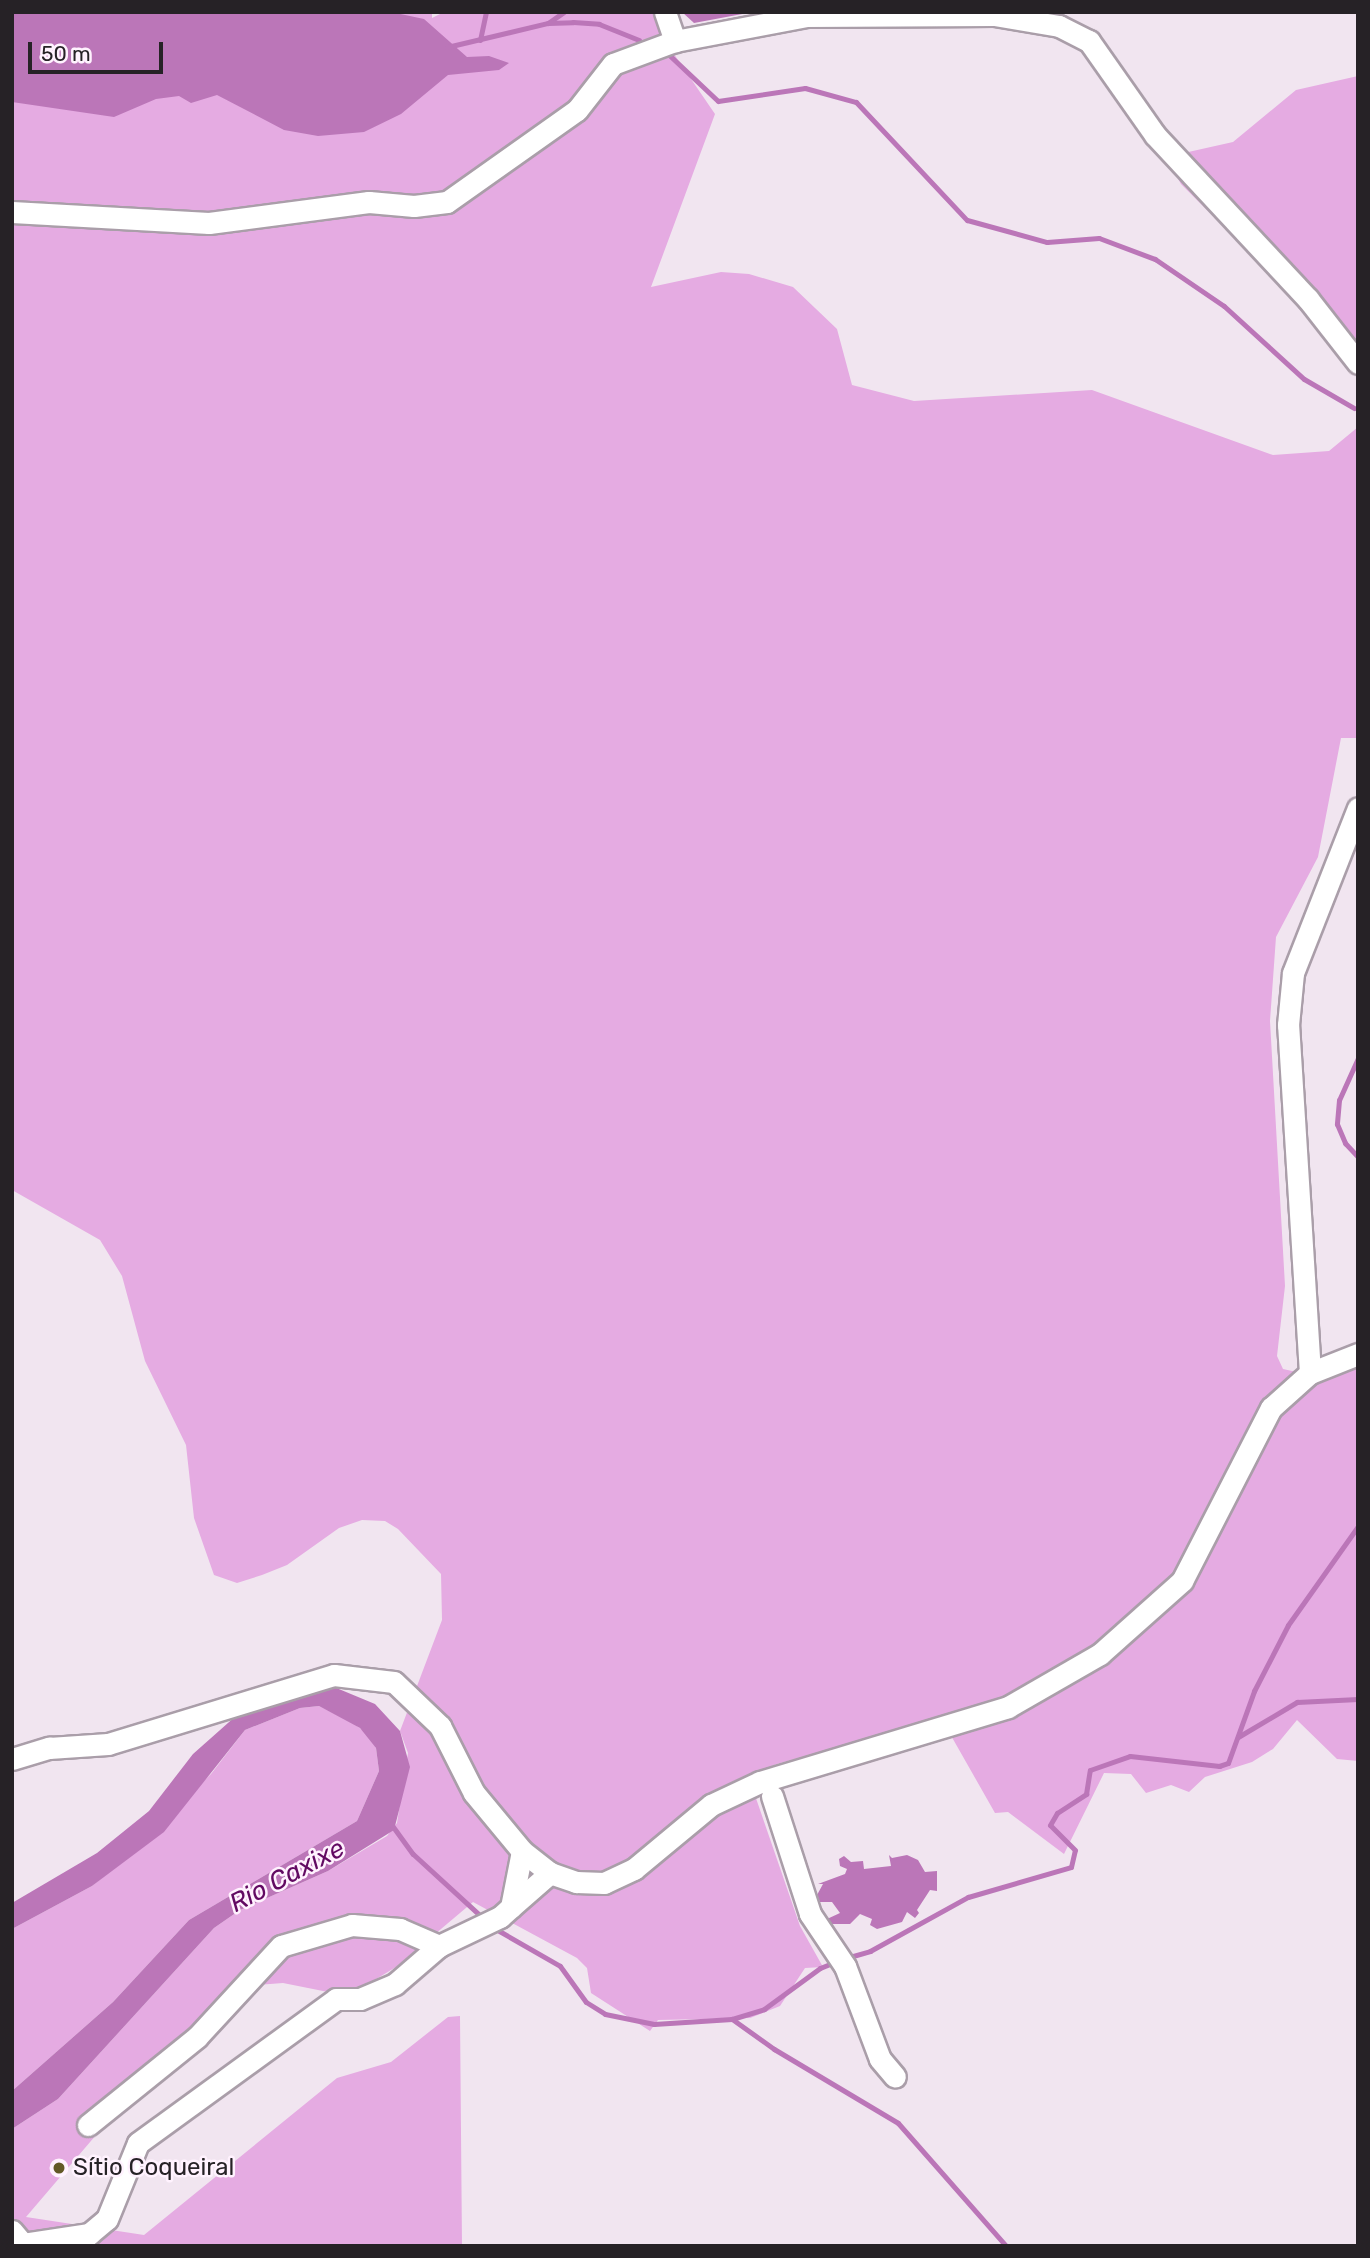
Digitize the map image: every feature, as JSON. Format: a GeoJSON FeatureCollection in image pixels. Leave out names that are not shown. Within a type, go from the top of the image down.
{"type":"FeatureCollection","features":[{"type":"Feature","properties":{"kind":"street"},"geometry":{"type":"LineString","coordinates":[[664,12],[675,41]]}},
{"type":"Feature","properties":{"kind":"street"},"geometry":{"type":"LineString","coordinates":[[12,212],[209,223],[369,202],[414,206],[447,202],[578,110],[613,64],[675,41],[806,16],[994,15],[1059,26],[1089,41],[1155,135],[1308,299],[1358,363]]}},
{"type":"Feature","properties":{"kind":"street"},"geometry":{"type":"LineString","coordinates":[[1310,1373],[1288,1025],[1293,973],[1358,808]]}},
{"type":"Feature","properties":{"kind":"street"},"geometry":{"type":"LineString","coordinates":[[12,1759],[50,1748],[108,1744],[334,1675],[394,1682],[440,1726],[474,1793],[522,1851],[550,1873],[576,1882],[604,1883],[634,1870],[711,1805],[1008,1707],[1100,1654],[1182,1580],[1271,1408],[1310,1373],[1358,1354]]}},
{"type":"Feature","properties":{"kind":"street"},"geometry":{"type":"LineString","coordinates":[[770,1784],[810,1914],[840,1958],[880,2059],[895,2077]]}},
{"type":"Feature","properties":{"kind":"street"},"geometry":{"type":"LineString","coordinates":[[505,1912],[522,1851]]}},
{"type":"Feature","properties":{"kind":"street"},"geometry":{"type":"LineString","coordinates":[[12,2231],[23,2244],[89,2234],[107,2219],[138,2143],[336,1999],[360,1999],[395,1984],[439,1946],[505,1912],[550,1873]]}},
{"type":"Feature","properties":{"kind":"street"},"geometry":{"type":"LineString","coordinates":[[88,2125],[197,2038],[281,1946],[352,1925],[400,1929],[439,1946]]}},
{"type":"Feature","properties":{"kind":"shaded area"},"geometry":{"type":"Polygon","coordinates":[[[12,12],[432,12],[432,18],[444,12],[652,12],[665,41],[715,114],[651,287],[721,272],[749,274],[793,287],[837,329],[852,385],[914,401],[1092,390],[1273,455],[1329,451],[1358,427],[1358,738],[1341,738],[1318,857],[1276,937],[1270,1021],[1285,1286],[1277,1356],[1283,1369],[1292,1371],[1358,1362],[1358,1761],[1337,1759],[1297,1720],[1273,1749],[1252,1762],[1205,1777],[1189,1792],[1171,1785],[1146,1793],[1131,1774],[1104,1773],[1064,1854],[1008,1812],[995,1813],[941,1718],[777,1764],[748,1775],[800,1926],[823,1967],[805,1968],[780,2006],[750,2018],[658,2020],[650,2031],[591,1993],[587,1968],[577,1958],[473,1902],[396,1967],[348,1996],[283,1983],[257,1985],[108,2121],[26,2217],[144,2235],[337,2078],[391,2062],[448,2017],[460,2016],[462,2246],[12,2246],[12,2129],[58,2099],[214,1928],[240,1910],[328,1871],[387,1836],[397,1823],[408,1753],[400,1731],[442,1620],[441,1574],[398,1529],[385,1521],[362,1520],[339,1528],[287,1565],[237,1583],[214,1575],[194,1518],[186,1445],[145,1361],[122,1276],[100,1240],[12,1190],[12,12]]]}},
{"type":"Feature","properties":{"kind":"shaded area"},"geometry":{"type":"Polygon","coordinates":[[[1358,76],[1358,361],[1181,184],[1166,157],[1233,142],[1296,90],[1358,76]]]}},
{"type":"Feature","properties":{"kind":"shaded area"},"geometry":{"type":"Polygon","coordinates":[[[319,1706],[350,1721],[368,1734],[376,1748],[379,1771],[357,1821],[189,1920],[113,2002],[12,2091],[12,1929],[92,1886],[118,1865],[211,1774],[245,1730],[300,1708],[319,1706]]]}},
{"type":"Feature","properties":{"kind":"water"},"geometry":{"type":"Polygon","coordinates":[[[12,12],[391,12],[424,19],[467,57],[489,56],[509,63],[499,70],[448,75],[401,114],[364,132],[318,136],[284,130],[217,95],[191,103],[179,96],[156,99],[114,117],[12,102],[12,12]]]}},
{"type":"Feature","properties":{"kind":"water"},"geometry":{"type":"Polygon","coordinates":[[[682,12],[753,12],[694,23],[682,12]]]}},
{"type":"Feature","properties":{"kind":"water","name":"Rio Caxixe"},"geometry":{"type":"Polygon","coordinates":[[[317,1687],[334,1687],[375,1704],[400,1731],[410,1767],[394,1830],[328,1871],[240,1910],[214,1928],[58,2099],[12,2129],[12,2091],[113,2002],[189,1920],[357,1821],[379,1771],[376,1748],[360,1728],[319,1706],[300,1708],[245,1730],[164,1832],[92,1886],[12,1929],[12,1903],[97,1853],[149,1811],[193,1754],[246,1707],[317,1687]]]}},
{"type":"Feature","properties":{"kind":"water"},"geometry":{"type":"Polygon","coordinates":[[[889,1855],[892,1858],[907,1855],[918,1860],[925,1872],[937,1871],[937,1891],[930,1890],[915,1918],[907,1912],[902,1922],[877,1929],[870,1925],[872,1919],[860,1914],[850,1924],[832,1924],[827,1919],[840,1913],[832,1902],[820,1902],[817,1895],[823,1884],[818,1884],[845,1874],[847,1869],[840,1866],[839,1859],[844,1856],[851,1862],[863,1861],[864,1869],[891,1866],[889,1855]]]}},
{"type":"Feature","properties":{"kind":"waterway"},"geometry":{"type":"LineString","coordinates":[[480,40],[486,12]]}},
{"type":"Feature","properties":{"kind":"waterway"},"geometry":{"type":"LineString","coordinates":[[548,23],[564,12]]}},
{"type":"Feature","properties":{"kind":"waterway"},"geometry":{"type":"LineString","coordinates":[[447,47],[548,23],[573,22],[599,24],[639,40]]}},
{"type":"Feature","properties":{"kind":"waterway"},"geometry":{"type":"LineString","coordinates":[[667,53],[718,101],[805,88],[856,102],[967,220],[1047,242],[1099,238],[1155,259],[1224,306],[1304,379],[1354,408]]}},
{"type":"Feature","properties":{"kind":"waterway"},"geometry":{"type":"LineString","coordinates":[[1358,1058],[1339,1100],[1337,1124],[1345,1143],[1358,1157]]}},
{"type":"Feature","properties":{"kind":"waterway"},"geometry":{"type":"LineString","coordinates":[[846,1958],[870,1951],[968,1897],[1071,1867],[1075,1850],[1050,1825],[1057,1813],[1086,1794],[1090,1770],[1130,1756],[1219,1766],[1228,1763],[1254,1691],[1288,1625],[1358,1526]]}},
{"type":"Feature","properties":{"kind":"waterway"},"geometry":{"type":"LineString","coordinates":[[1238,1737],[1297,1702],[1358,1699]]}},
{"type":"Feature","properties":{"kind":"waterway"},"geometry":{"type":"LineString","coordinates":[[391,1824],[413,1854],[484,1919]]}},
{"type":"Feature","properties":{"kind":"waterway"},"geometry":{"type":"LineString","coordinates":[[494,1928],[560,1966],[586,2002],[605,2014],[654,2024],[732,2019],[764,2009],[820,1968],[837,1961]]}},
{"type":"Feature","properties":{"kind":"waterway"},"geometry":{"type":"LineString","coordinates":[[732,2019],[774,2049],[898,2123],[1006,2246]]}},
{"type":"Feature","properties":{"kind":"place","name":"Sítio Coqueiral"},"geometry":{"type":"Point","coordinates":[59,2168]}}]}
